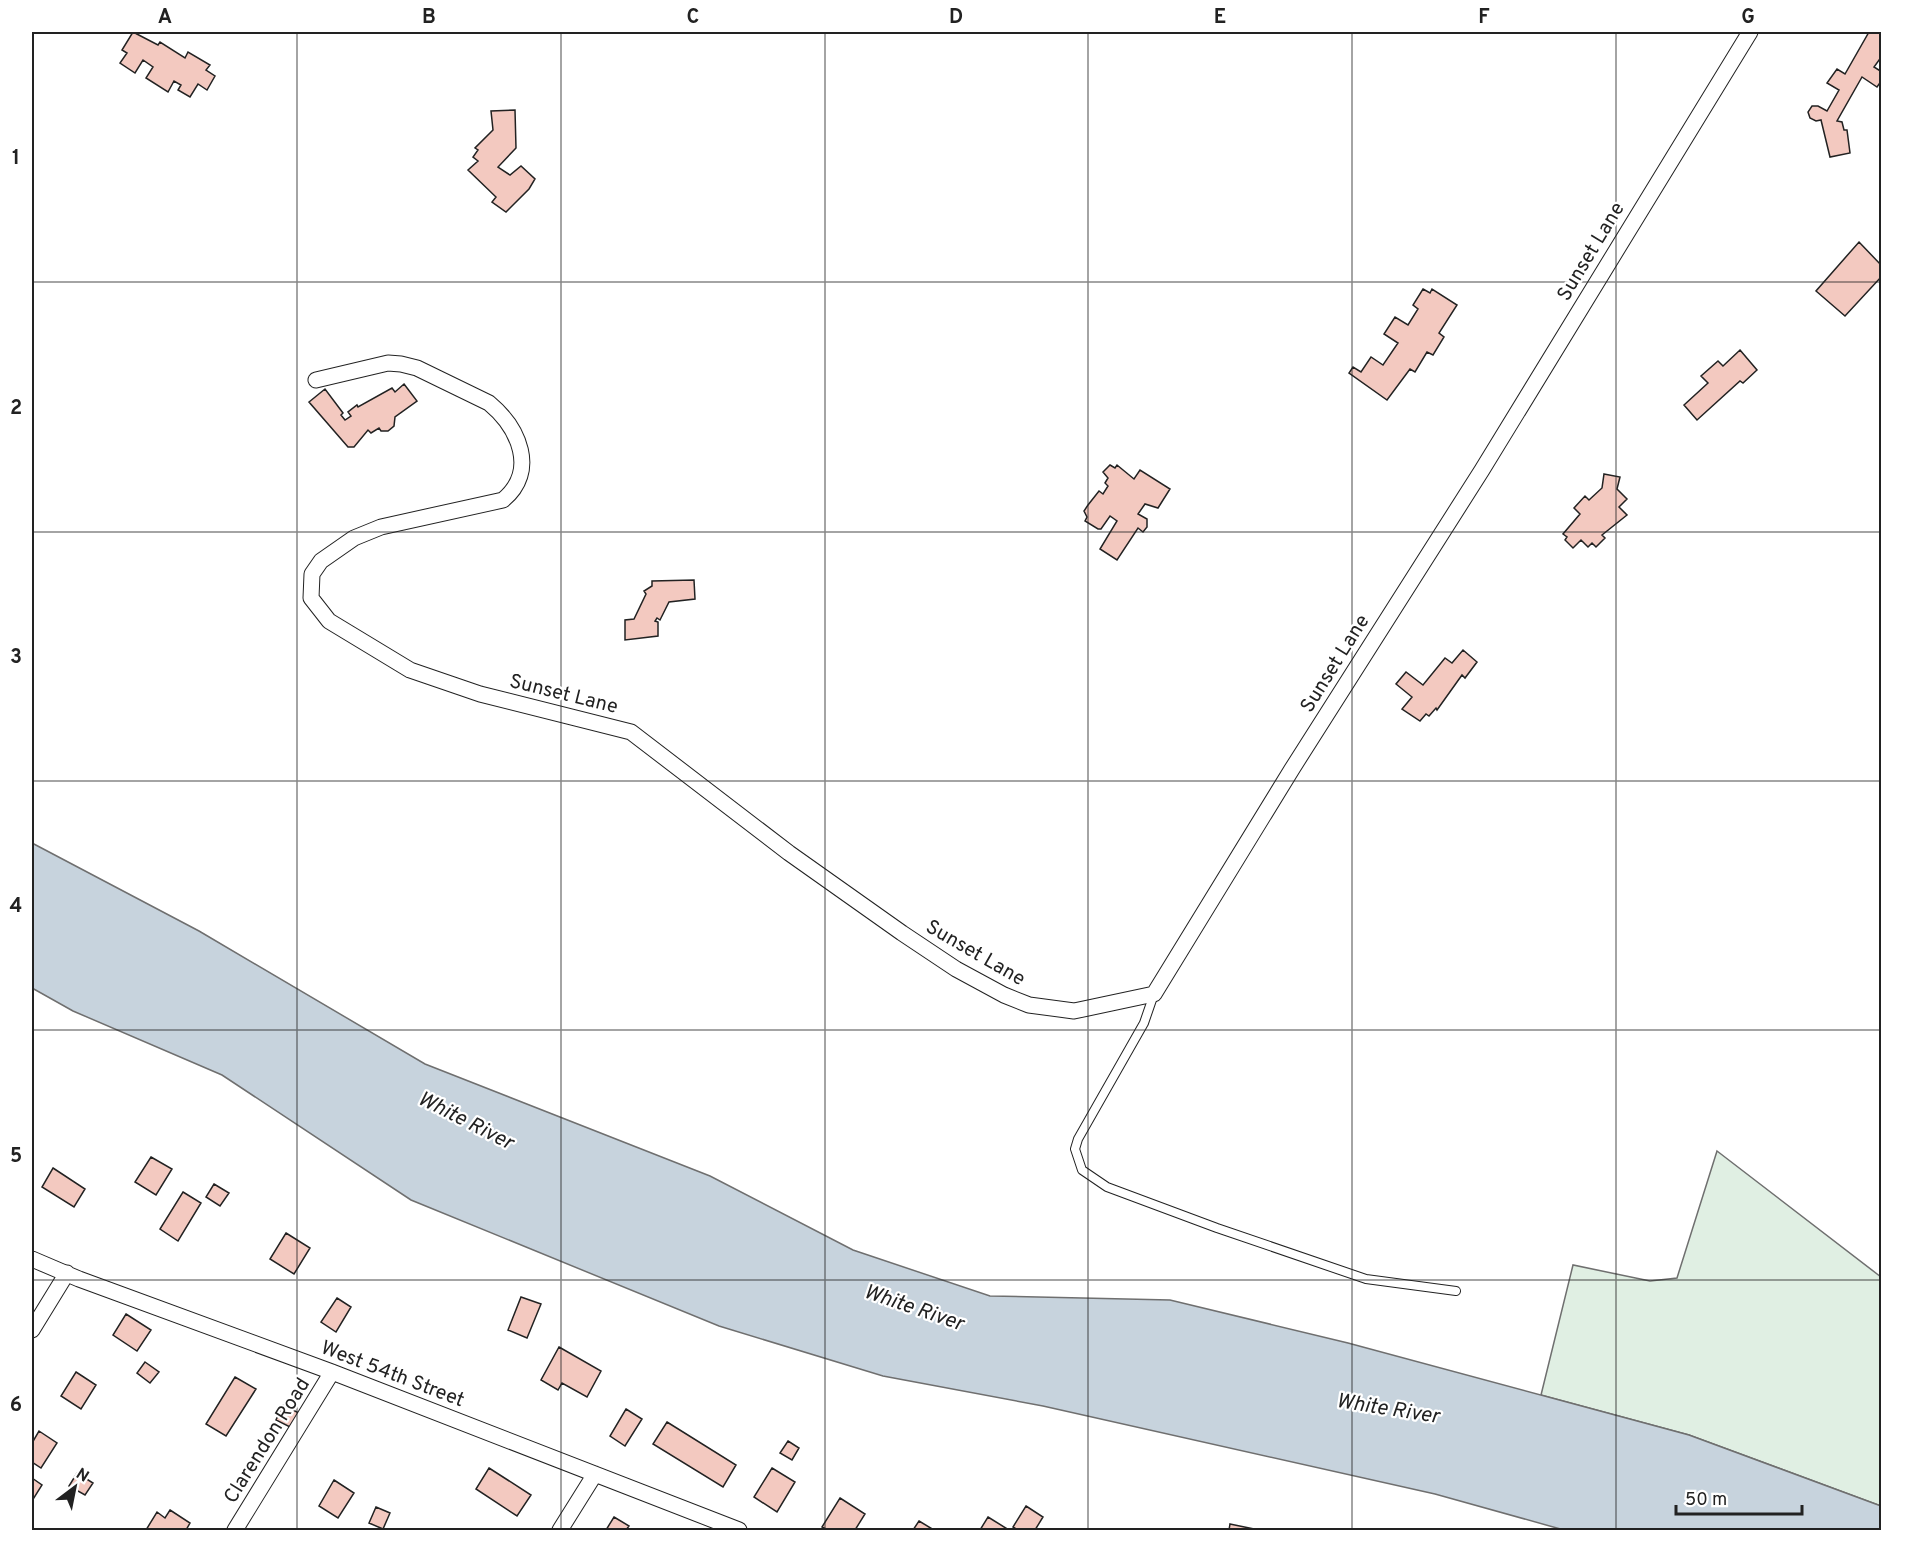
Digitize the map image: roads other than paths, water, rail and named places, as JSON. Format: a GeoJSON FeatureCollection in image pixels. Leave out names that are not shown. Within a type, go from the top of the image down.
{"type":"FeatureCollection","features":[{"type":"Feature","properties":{"kind":"street","name":"Sunset Lane"},"geometry":{"type":"LineString","coordinates":[[316,380],[388,363],[417,368],[489,403],[497,410],[514,431],[520,446],[522,470],[514,491],[503,500],[381,527],[354,538],[321,561],[312,574],[311,598],[329,621],[381,654],[441,682],[631,732],[687,772],[789,853],[902,933],[956,969],[1004,995],[1029,1005],[1074,1011],[1154,994],[1286,779],[1488,460],[1750,32]]}},
{"type":"Feature","properties":{"kind":"street","name":"West 54th Street"},"geometry":{"type":"LineString","coordinates":[[32,1258],[739,1530]]}},
{"type":"Feature","properties":{"kind":"street"},"geometry":{"type":"LineString","coordinates":[[32,1330],[66,1273]]}},
{"type":"Feature","properties":{"kind":"street","name":"Clarendon Road"},"geometry":{"type":"LineString","coordinates":[[235,1530],[332,1372]]}},
{"type":"Feature","properties":{"kind":"street"},"geometry":{"type":"LineString","coordinates":[[560,1530],[595,1474]]}},
{"type":"Feature","properties":{"kind":"lane"},"geometry":{"type":"LineString","coordinates":[[1154,994],[1144,1023],[1078,1140],[1075,1149],[1082,1170],[1107,1187],[1366,1279],[1456,1291]]}},
{"type":"Feature","properties":{"kind":"water","name":"White River"},"geometry":{"type":"Polygon","coordinates":[[[32,843],[199,931],[425,1064],[710,1176],[853,1250],[990,1296],[1170,1300],[1348,1343],[1689,1435],[1881,1506],[1881,1530],[1564,1530],[1435,1494],[1043,1406],[883,1376],[719,1326],[411,1200],[222,1075],[73,1011],[32,988],[32,843]]]}}]}
